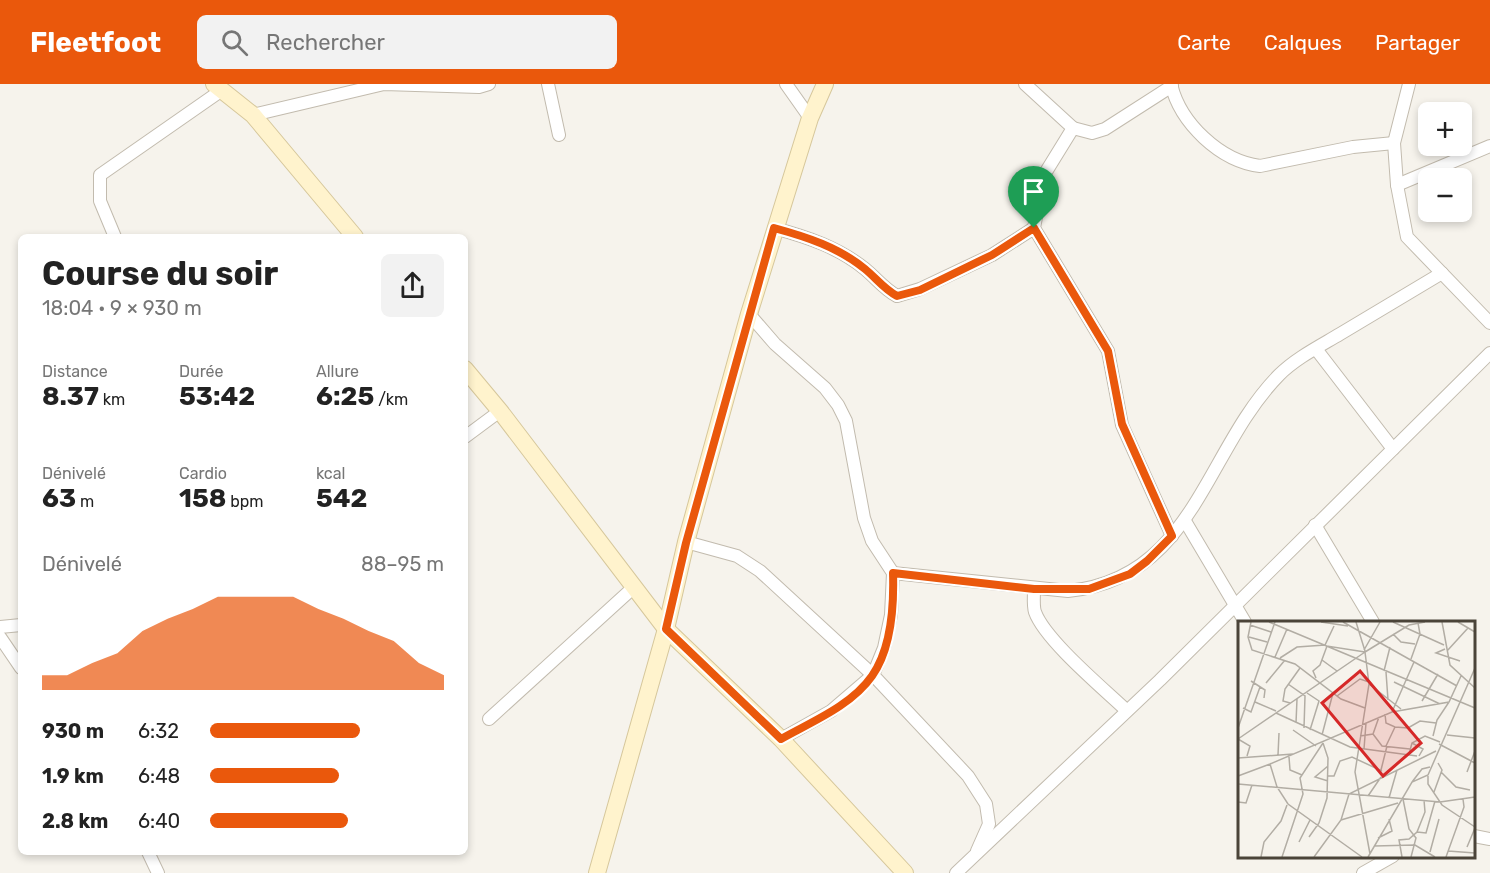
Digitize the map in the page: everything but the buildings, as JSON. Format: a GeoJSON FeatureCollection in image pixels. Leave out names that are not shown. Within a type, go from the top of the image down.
{"type":"FeatureCollection","features":[{"type":"Feature","properties":{"kind":"street"},"geometry":{"type":"LineString","coordinates":[[253,115],[384,84],[479,87],[489,84]]}},
{"type":"Feature","properties":{"kind":"street"},"geometry":{"type":"LineString","coordinates":[[548,84],[559,135]]}},
{"type":"Feature","properties":{"kind":"street"},"geometry":{"type":"LineString","coordinates":[[786,84],[810,118]]}},
{"type":"Feature","properties":{"kind":"street"},"geometry":{"type":"LineString","coordinates":[[597,873],[666,629],[686,543],[749,314],[810,118],[825,84]]}},
{"type":"Feature","properties":{"kind":"street"},"geometry":{"type":"LineString","coordinates":[[1024,84],[1073,128],[1092,133],[1105,129],[1172,85],[1179,107],[1194,126],[1211,144],[1245,164],[1260,166],[1353,147],[1394,143]]}},
{"type":"Feature","properties":{"kind":"street"},"geometry":{"type":"LineString","coordinates":[[1409,84],[1394,143],[1397,184],[1407,237],[1490,323]]}},
{"type":"Feature","properties":{"kind":"street"},"geometry":{"type":"LineString","coordinates":[[114,234],[100,201],[100,174],[218,87],[253,115],[352,234]]}},
{"type":"Feature","properties":{"kind":"street"},"geometry":{"type":"LineString","coordinates":[[1073,128],[1044,175],[1034,228],[1108,351],[1122,424],[1172,536]]}},
{"type":"Feature","properties":{"kind":"street"},"geometry":{"type":"LineString","coordinates":[[1397,184],[1490,146]]}},
{"type":"Feature","properties":{"kind":"street"},"geometry":{"type":"LineString","coordinates":[[774,228],[832,247],[866,270],[887,290],[897,296],[908,295],[976,263],[1034,228]]}},
{"type":"Feature","properties":{"kind":"street"},"geometry":{"type":"LineString","coordinates":[[893,573],[1068,591],[1089,589],[1111,582],[1147,561],[1185,521],[1263,392],[1282,372],[1442,273]]}},
{"type":"Feature","properties":{"kind":"street"},"geometry":{"type":"LineString","coordinates":[[749,314],[775,344],[825,388],[838,405],[846,421],[864,518],[872,541],[893,573],[891,615],[884,648],[873,675],[831,711],[781,739]]}},
{"type":"Feature","properties":{"kind":"street"},"geometry":{"type":"LineString","coordinates":[[1316,349],[1393,449]]}},
{"type":"Feature","properties":{"kind":"street"},"geometry":{"type":"LineString","coordinates":[[956,873],[1160,680],[1490,353]]}},
{"type":"Feature","properties":{"kind":"street"},"geometry":{"type":"LineString","coordinates":[[468,373],[500,411],[666,629],[781,739],[905,873]]}},
{"type":"Feature","properties":{"kind":"street"},"geometry":{"type":"LineString","coordinates":[[468,434],[500,411]]}},
{"type":"Feature","properties":{"kind":"street"},"geometry":{"type":"LineString","coordinates":[[1185,521],[1244,621]]}},
{"type":"Feature","properties":{"kind":"street"},"geometry":{"type":"LineString","coordinates":[[1315,525],[1372,621]]}},
{"type":"Feature","properties":{"kind":"street"},"geometry":{"type":"LineString","coordinates":[[686,543],[737,556],[760,571],[873,675],[968,776],[986,804],[989,824],[974,858]]}},
{"type":"Feature","properties":{"kind":"street"},"geometry":{"type":"LineString","coordinates":[[489,719],[634,587]]}},
{"type":"Feature","properties":{"kind":"street"},"geometry":{"type":"LineString","coordinates":[[1034,589],[1035,612],[1049,632],[1082,670],[1126,710]]}},
{"type":"Feature","properties":{"kind":"street"},"geometry":{"type":"LineString","coordinates":[[0,627],[18,625]]}},
{"type":"Feature","properties":{"kind":"street"},"geometry":{"type":"LineString","coordinates":[[0,637],[18,664]]}},
{"type":"Feature","properties":{"kind":"street"},"geometry":{"type":"LineString","coordinates":[[1475,836],[1490,839]]}},
{"type":"Feature","properties":{"kind":"street"},"geometry":{"type":"LineString","coordinates":[[149,855],[158,873]]}},
{"type":"Feature","properties":{"kind":"street"},"geometry":{"type":"LineString","coordinates":[[1363,873],[1389,858]]}},
{"type":"Feature","properties":{"kind":"route"},"geometry":{"type":"LineString","coordinates":[[774,228],[832,247],[866,270],[887,290],[897,296],[908,295],[948,274],[968,267],[1009,245],[1034,228],[1108,351],[1122,424],[1172,536],[1130,574],[1089,589],[1068,591],[1034,589],[893,573],[891,615],[884,648],[873,675],[849,698],[831,711],[781,739],[666,629],[686,543],[774,228]]}}]}
